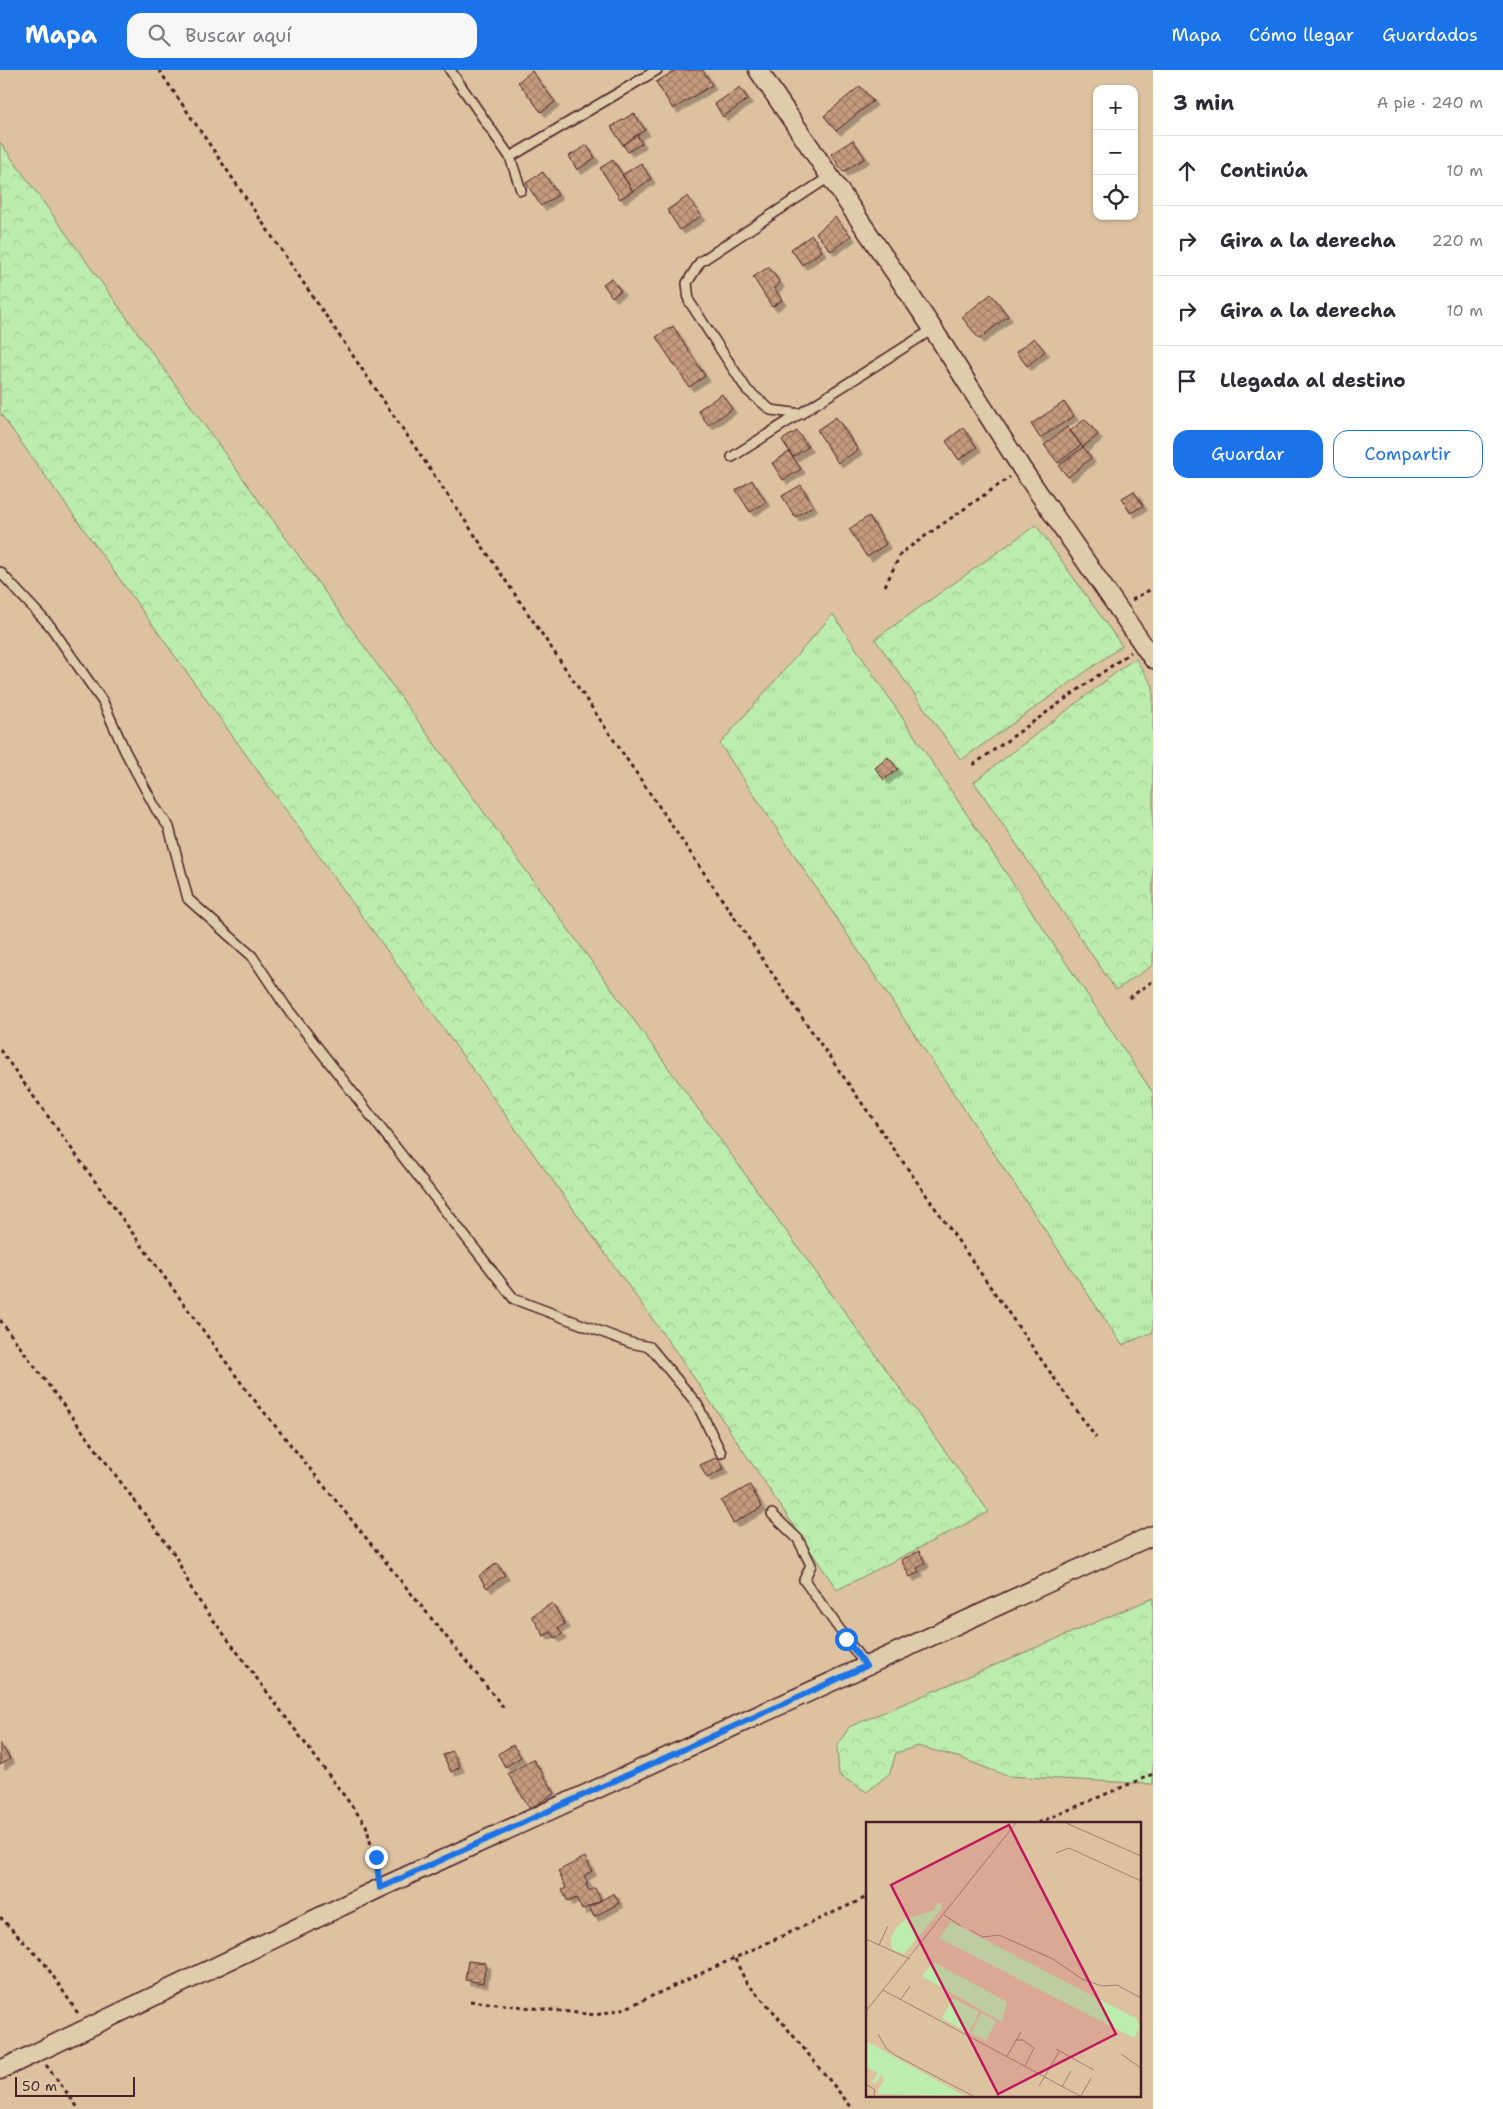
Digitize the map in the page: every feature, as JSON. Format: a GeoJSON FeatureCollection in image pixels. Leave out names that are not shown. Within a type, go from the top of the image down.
{"type":"FeatureCollection","features":[{"type":"Feature","properties":{"kind":"street"},"geometry":{"type":"LineString","coordinates":[[758,70],[933,329],[1022,469],[1153,659]]}},
{"type":"Feature","properties":{"kind":"street"},"geometry":{"type":"LineString","coordinates":[[0,2070],[380,1888],[1153,1535]]}},
{"type":"Feature","properties":{"kind":"lane"},"geometry":{"type":"LineString","coordinates":[[450,70],[510,157],[521,190]]}},
{"type":"Feature","properties":{"kind":"lane"},"geometry":{"type":"LineString","coordinates":[[510,157],[657,70]]}},
{"type":"Feature","properties":{"kind":"lane"},"geometry":{"type":"LineString","coordinates":[[801,414],[771,410],[747,390],[689,301],[687,283],[700,262],[829,176]]}},
{"type":"Feature","properties":{"kind":"lane"},"geometry":{"type":"LineString","coordinates":[[732,457],[933,329]]}},
{"type":"Feature","properties":{"kind":"lane"},"geometry":{"type":"LineString","coordinates":[[0,572],[51,627],[103,702],[125,751],[156,809],[169,827],[188,899],[252,956],[286,1006],[514,1298],[588,1327],[650,1347],[697,1404],[721,1453]]}},
{"type":"Feature","properties":{"kind":"lane"},"geometry":{"type":"LineString","coordinates":[[772,1514],[798,1538],[811,1565],[804,1580],[866,1666]]}},
{"type":"Feature","properties":{"kind":"path"},"geometry":{"type":"LineString","coordinates":[[159,70],[803,1018],[1096,1438]]}},
{"type":"Feature","properties":{"kind":"path"},"geometry":{"type":"LineString","coordinates":[[885,586],[900,554],[1022,469]]}},
{"type":"Feature","properties":{"kind":"path"},"geometry":{"type":"LineString","coordinates":[[1119,608],[1153,588]]}},
{"type":"Feature","properties":{"kind":"path"},"geometry":{"type":"LineString","coordinates":[[973,765],[1143,644]]}},
{"type":"Feature","properties":{"kind":"path"},"geometry":{"type":"LineString","coordinates":[[1129,998],[1153,982]]}},
{"type":"Feature","properties":{"kind":"path"},"geometry":{"type":"LineString","coordinates":[[0,1050],[247,1391],[504,1708]]}},
{"type":"Feature","properties":{"kind":"path"},"geometry":{"type":"LineString","coordinates":[[0,1320],[175,1555],[194,1594],[366,1825],[376,1857],[380,1888]]}},
{"type":"Feature","properties":{"kind":"path"},"geometry":{"type":"LineString","coordinates":[[1040,1822],[1153,1774]]}},
{"type":"Feature","properties":{"kind":"path"},"geometry":{"type":"LineString","coordinates":[[470,2000],[596,2015],[626,2008],[736,1959],[762,1944],[866,1897]]}},
{"type":"Feature","properties":{"kind":"path"},"geometry":{"type":"LineString","coordinates":[[0,1917],[45,1964],[88,2028]]}},
{"type":"Feature","properties":{"kind":"path"},"geometry":{"type":"LineString","coordinates":[[736,1959],[746,1982],[773,2011],[853,2109]]}},
{"type":"Feature","properties":{"kind":"path"},"geometry":{"type":"LineString","coordinates":[[37,2053],[78,2109]]}},
{"type":"Feature","properties":{"kind":"green space"},"geometry":{"type":"Polygon","coordinates":[[[0,142],[989,1512],[837,1590],[687,1367],[0,413],[0,142]]]}},
{"type":"Feature","properties":{"kind":"green space"},"geometry":{"type":"Polygon","coordinates":[[[1036,525],[1122,646],[961,760],[875,639],[1036,525]]]}},
{"type":"Feature","properties":{"kind":"green space"},"geometry":{"type":"Polygon","coordinates":[[[833,614],[1153,1093],[1153,1332],[1122,1345],[720,744],[833,614]]]}},
{"type":"Feature","properties":{"kind":"green space"},"geometry":{"type":"Polygon","coordinates":[[[1135,658],[1153,686],[1153,965],[1116,990],[974,782],[1135,658]]]}},
{"type":"Feature","properties":{"kind":"green space"},"geometry":{"type":"Polygon","coordinates":[[[1153,1598],[1153,1784],[1007,1776],[961,1758],[918,1746],[896,1753],[890,1773],[867,1792],[839,1775],[837,1747],[849,1727],[1153,1598]]]}},
{"type":"Feature","properties":{"kind":"building"},"geometry":{"type":"Polygon","coordinates":[[[676,70],[703,70],[712,85],[673,109],[656,82],[676,70]]]}},
{"type":"Feature","properties":{"kind":"building"},"geometry":{"type":"Polygon","coordinates":[[[532,71],[555,102],[541,112],[518,82],[532,71]]]}},
{"type":"Feature","properties":{"kind":"building"},"geometry":{"type":"Polygon","coordinates":[[[860,86],[873,101],[836,131],[824,116],[860,86]]]}},
{"type":"Feature","properties":{"kind":"building"},"geometry":{"type":"Polygon","coordinates":[[[740,87],[748,99],[723,117],[715,104],[740,87]]]}},
{"type":"Feature","properties":{"kind":"building"},"geometry":{"type":"Polygon","coordinates":[[[634,113],[645,130],[623,145],[611,127],[634,113]]]}},
{"type":"Feature","properties":{"kind":"building"},"geometry":{"type":"Polygon","coordinates":[[[637,135],[642,143],[628,152],[623,145],[637,135]]]}},
{"type":"Feature","properties":{"kind":"building"},"geometry":{"type":"Polygon","coordinates":[[[853,140],[865,158],[843,172],[831,154],[853,140]]]}},
{"type":"Feature","properties":{"kind":"building"},"geometry":{"type":"Polygon","coordinates":[[[587,145],[595,158],[577,170],[569,156],[587,145]]]}},
{"type":"Feature","properties":{"kind":"building"},"geometry":{"type":"Polygon","coordinates":[[[613,160],[633,191],[620,199],[600,168],[613,160]]]}},
{"type":"Feature","properties":{"kind":"building"},"geometry":{"type":"Polygon","coordinates":[[[641,163],[651,179],[633,191],[622,175],[641,163]]]}},
{"type":"Feature","properties":{"kind":"building"},"geometry":{"type":"Polygon","coordinates":[[[543,172],[558,195],[541,206],[526,183],[543,172]]]}},
{"type":"Feature","properties":{"kind":"building"},"geometry":{"type":"Polygon","coordinates":[[[688,196],[701,216],[680,230],[667,210],[688,196]]]}},
{"type":"Feature","properties":{"kind":"building"},"geometry":{"type":"Polygon","coordinates":[[[835,217],[851,236],[831,251],[816,233],[835,217]]]}},
{"type":"Feature","properties":{"kind":"building"},"geometry":{"type":"Polygon","coordinates":[[[812,235],[822,251],[802,265],[791,249],[812,235]]]}},
{"type":"Feature","properties":{"kind":"building"},"geometry":{"type":"Polygon","coordinates":[[[769,267],[780,283],[774,288],[782,300],[772,307],[753,277],[769,267]]]}},
{"type":"Feature","properties":{"kind":"building"},"geometry":{"type":"Polygon","coordinates":[[[611,278],[621,291],[612,297],[603,284],[611,278]]]}},
{"type":"Feature","properties":{"kind":"building"},"geometry":{"type":"Polygon","coordinates":[[[991,294],[1008,316],[979,339],[962,317],[991,294]]]}},
{"type":"Feature","properties":{"kind":"building"},"geometry":{"type":"Polygon","coordinates":[[[673,326],[705,376],[689,387],[656,337],[673,326]]]}},
{"type":"Feature","properties":{"kind":"building"},"geometry":{"type":"Polygon","coordinates":[[[1034,338],[1045,351],[1027,366],[1016,352],[1034,338]]]}},
{"type":"Feature","properties":{"kind":"building"},"geometry":{"type":"Polygon","coordinates":[[[722,394],[732,409],[708,425],[698,410],[722,394]]]}},
{"type":"Feature","properties":{"kind":"building"},"geometry":{"type":"Polygon","coordinates":[[[1064,402],[1074,416],[1040,438],[1031,424],[1064,402]]]}},
{"type":"Feature","properties":{"kind":"building"},"geometry":{"type":"Polygon","coordinates":[[[836,417],[858,450],[838,463],[817,430],[836,417]]]}},
{"type":"Feature","properties":{"kind":"building"},"geometry":{"type":"Polygon","coordinates":[[[1085,419],[1098,435],[1083,447],[1070,431],[1085,419]]]}},
{"type":"Feature","properties":{"kind":"building"},"geometry":{"type":"Polygon","coordinates":[[[1067,427],[1081,445],[1058,463],[1044,445],[1067,427]]]}},
{"type":"Feature","properties":{"kind":"building"},"geometry":{"type":"Polygon","coordinates":[[[963,428],[977,447],[959,460],[946,441],[963,428]]]}},
{"type":"Feature","properties":{"kind":"building"},"geometry":{"type":"Polygon","coordinates":[[[797,431],[808,447],[793,457],[782,440],[797,431]]]}},
{"type":"Feature","properties":{"kind":"building"},"geometry":{"type":"Polygon","coordinates":[[[1083,447],[1091,458],[1068,477],[1059,466],[1083,447]]]}},
{"type":"Feature","properties":{"kind":"building"},"geometry":{"type":"Polygon","coordinates":[[[789,452],[801,469],[783,480],[772,463],[789,452]]]}},
{"type":"Feature","properties":{"kind":"building"},"geometry":{"type":"Polygon","coordinates":[[[752,480],[766,502],[750,512],[736,490],[752,480]]]}},
{"type":"Feature","properties":{"kind":"building"},"geometry":{"type":"Polygon","coordinates":[[[801,485],[813,506],[795,517],[782,496],[801,485]]]}},
{"type":"Feature","properties":{"kind":"building"},"geometry":{"type":"Polygon","coordinates":[[[1134,491],[1143,506],[1130,513],[1122,498],[1134,491]]]}},
{"type":"Feature","properties":{"kind":"building"},"geometry":{"type":"Polygon","coordinates":[[[869,516],[886,544],[867,557],[849,529],[869,516]]]}},
{"type":"Feature","properties":{"kind":"building"},"geometry":{"type":"Polygon","coordinates":[[[888,757],[898,769],[884,780],[875,768],[888,757]]]}},
{"type":"Feature","properties":{"kind":"building"},"geometry":{"type":"Polygon","coordinates":[[[718,1457],[724,1469],[707,1478],[700,1465],[718,1457]]]}},
{"type":"Feature","properties":{"kind":"building"},"geometry":{"type":"Polygon","coordinates":[[[750,1485],[762,1507],[733,1523],[721,1501],[750,1485]]]}},
{"type":"Feature","properties":{"kind":"building"},"geometry":{"type":"Polygon","coordinates":[[[919,1551],[925,1563],[917,1568],[919,1572],[910,1577],[901,1560],[919,1551]]]}},
{"type":"Feature","properties":{"kind":"building"},"geometry":{"type":"Polygon","coordinates":[[[497,1563],[505,1575],[487,1588],[479,1576],[497,1563]]]}},
{"type":"Feature","properties":{"kind":"building"},"geometry":{"type":"Polygon","coordinates":[[[552,1603],[565,1624],[558,1628],[562,1634],[555,1638],[551,1632],[544,1636],[532,1616],[552,1603]]]}},
{"type":"Feature","properties":{"kind":"building"},"geometry":{"type":"Polygon","coordinates":[[[0,1743],[10,1759],[0,1765],[0,1743]]]}},
{"type":"Feature","properties":{"kind":"building"},"geometry":{"type":"Polygon","coordinates":[[[513,1745],[521,1757],[505,1767],[498,1754],[513,1745]]]}},
{"type":"Feature","properties":{"kind":"building"},"geometry":{"type":"Polygon","coordinates":[[[452,1751],[460,1767],[451,1772],[443,1755],[452,1751]]]}},
{"type":"Feature","properties":{"kind":"building"},"geometry":{"type":"Polygon","coordinates":[[[533,1759],[555,1793],[530,1809],[508,1774],[533,1759]]]}},
{"type":"Feature","properties":{"kind":"building"},"geometry":{"type":"Polygon","coordinates":[[[585,1857],[592,1871],[584,1876],[588,1883],[586,1884],[589,1891],[595,1888],[601,1900],[582,1910],[576,1898],[568,1902],[562,1890],[566,1888],[558,1871],[585,1857]]]}},
{"type":"Feature","properties":{"kind":"building"},"geometry":{"type":"Polygon","coordinates":[[[614,1893],[619,1903],[594,1917],[589,1907],[614,1893]]]}},
{"type":"Feature","properties":{"kind":"building"},"geometry":{"type":"Polygon","coordinates":[[[468,1961],[486,1963],[483,1983],[465,1980],[468,1961]]]}},
{"type":"Feature","properties":{"kind":"route"},"geometry":{"type":"LineString","coordinates":[[376,1857],[380,1888],[866,1666],[846,1639]]}}]}
